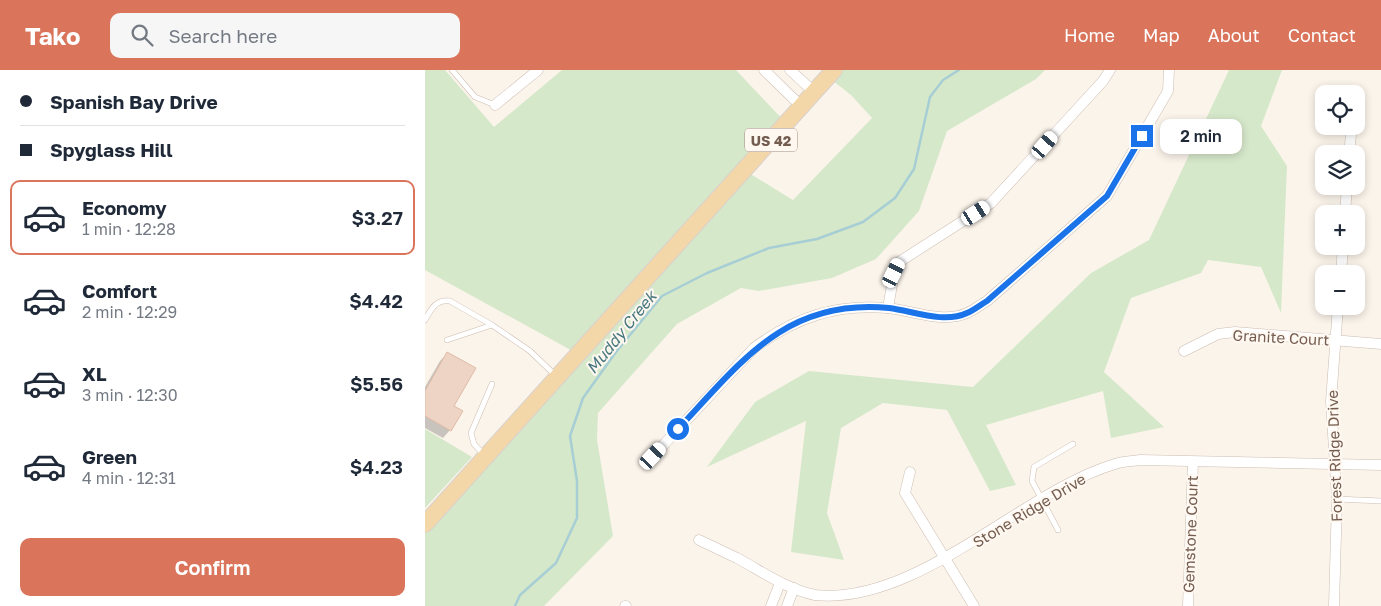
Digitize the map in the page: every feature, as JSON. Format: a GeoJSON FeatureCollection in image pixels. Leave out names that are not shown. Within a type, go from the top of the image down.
{"type":"FeatureCollection","features":[{"type":"Feature","properties":{"kind":"main road","name":"US 42"},"geometry":{"type":"LineString","coordinates":[[425,524],[834,70]]}},
{"type":"Feature","properties":{"kind":"street"},"geometry":{"type":"LineString","coordinates":[[495,105],[537,70]]}},
{"type":"Feature","properties":{"kind":"street"},"geometry":{"type":"LineString","coordinates":[[764,70],[801,106]]}},
{"type":"Feature","properties":{"kind":"street"},"geometry":{"type":"LineString","coordinates":[[790,70],[814,92]]}},
{"type":"Feature","properties":{"kind":"street"},"geometry":{"type":"LineString","coordinates":[[888,308],[894,273],[899,262],[991,204],[1103,81],[1110,70]]}},
{"type":"Feature","properties":{"kind":"street"},"geometry":{"type":"LineString","coordinates":[[653,456],[754,348],[771,336],[807,317],[834,310],[857,307],[888,308],[942,317],[966,314],[987,301],[1107,196],[1168,91],[1169,70]]}},
{"type":"Feature","properties":{"kind":"street","name":"Forest Ridge Drive"},"geometry":{"type":"LineString","coordinates":[[1334,606],[1337,499],[1331,401],[1337,315]]}},
{"type":"Feature","properties":{"kind":"street","name":"Granite Court"},"geometry":{"type":"LineString","coordinates":[[1184,351],[1218,334],[1235,332],[1381,344]]}},
{"type":"Feature","properties":{"kind":"street","name":"Stone Ridge Drive"},"geometry":{"type":"LineString","coordinates":[[699,540],[794,588],[816,595],[850,598],[889,590],[946,561],[1086,474],[1117,463],[1141,460],[1381,466]]}},
{"type":"Feature","properties":{"kind":"street","name":"Gemstone Court"},"geometry":{"type":"LineString","coordinates":[[1188,606],[1193,462]]}},
{"type":"Feature","properties":{"kind":"street"},"geometry":{"type":"LineString","coordinates":[[910,472],[905,493],[974,606]]}},
{"type":"Feature","properties":{"kind":"street"},"geometry":{"type":"LineString","coordinates":[[771,606],[781,583]]}},
{"type":"Feature","properties":{"kind":"street"},"geometry":{"type":"LineString","coordinates":[[787,606],[794,588]]}},
{"type":"Feature","properties":{"kind":"lane"},"geometry":{"type":"LineString","coordinates":[[452,70],[475,97],[495,105]]}},
{"type":"Feature","properties":{"kind":"lane"},"geometry":{"type":"LineString","coordinates":[[425,320],[437,302],[450,300],[530,351],[557,378]]}},
{"type":"Feature","properties":{"kind":"lane"},"geometry":{"type":"LineString","coordinates":[[447,340],[492,326]]}},
{"type":"Feature","properties":{"kind":"lane"},"geometry":{"type":"LineString","coordinates":[[486,456],[474,444],[471,432],[492,384]]}},
{"type":"Feature","properties":{"kind":"lane"},"geometry":{"type":"LineString","coordinates":[[1059,530],[1041,502],[1032,482],[1034,467],[1073,444]]}},
{"type":"Feature","properties":{"kind":"lane"},"geometry":{"type":"LineString","coordinates":[[1337,499],[1381,501]]}},
{"type":"Feature","properties":{"kind":"green space"},"geometry":{"type":"Polygon","coordinates":[[[425,70],[445,70],[494,127],[562,70],[736,70],[786,123],[744,170],[793,200],[872,118],[851,95],[828,77],[834,70],[1045,70],[1036,79],[947,131],[919,211],[876,259],[832,278],[759,291],[741,288],[677,324],[598,413],[597,440],[613,536],[544,606],[425,606],[425,524],[578,354],[425,270],[425,70]]]}},
{"type":"Feature","properties":{"kind":"green space"},"geometry":{"type":"Polygon","coordinates":[[[1229,70],[1282,70],[1261,126],[1287,166],[1281,313],[1261,267],[1208,260],[1201,273],[1131,298],[1104,372],[1164,427],[1111,438],[1103,391],[986,425],[1016,485],[990,491],[947,410],[883,403],[841,428],[827,513],[844,560],[791,552],[806,421],[707,467],[755,402],[809,371],[973,387],[1091,273],[1149,240],[1229,70]]]}},
{"type":"Feature","properties":{"kind":"green space"},"geometry":{"type":"Polygon","coordinates":[[[425,429],[472,457],[425,508],[425,429]]]}},
{"type":"Feature","properties":{"kind":"building"},"geometry":{"type":"Polygon","coordinates":[[[447,352],[476,368],[454,406],[463,411],[451,431],[425,416],[425,391],[447,352]]]}},
{"type":"Feature","properties":{"kind":"waterway","name":"Muddy Creek"},"geometry":{"type":"LineString","coordinates":[[515,606],[520,595],[556,563],[577,518],[577,481],[570,436],[583,398],[616,352],[662,296],[707,273],[769,248],[817,239],[863,222],[895,198],[914,169],[930,97],[943,80],[959,70]]}},
{"type":"Feature","properties":{"kind":"route"},"geometry":{"type":"LineString","coordinates":[[678,429],[754,348],[771,336],[807,317],[834,310],[857,307],[888,308],[942,317],[966,314],[987,301],[1107,196],[1142,136]]}}]}
